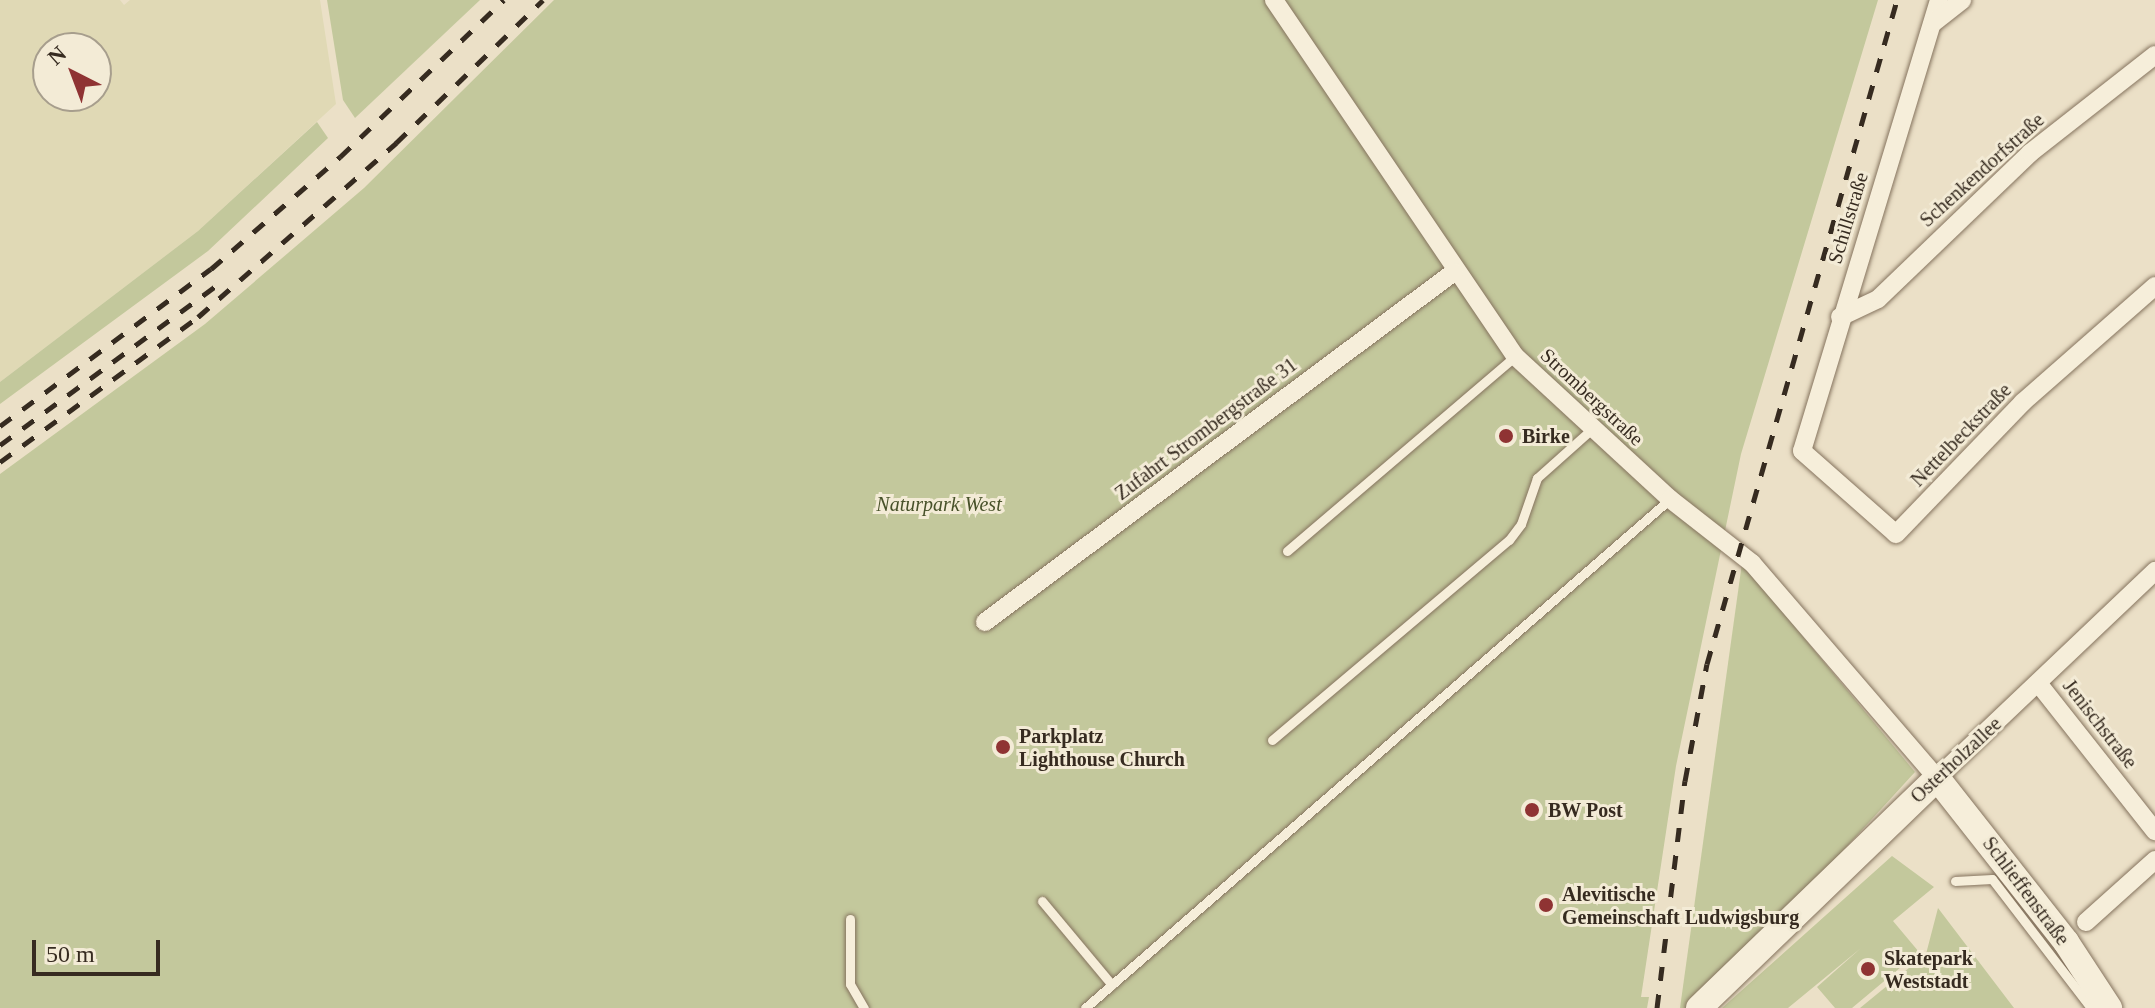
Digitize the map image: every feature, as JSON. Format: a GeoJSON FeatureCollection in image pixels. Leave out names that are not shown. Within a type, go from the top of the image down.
{"type":"FeatureCollection","features":[{"type":"Feature","properties":{"kind":"street","name":"Strombergstraße"},"geometry":{"type":"LineString","coordinates":[[1274,0],[1454,272],[1515,356],[1670,499],[1752,563],[1937,778]]}},
{"type":"Feature","properties":{"kind":"street","name":"Schillstraße"},"geometry":{"type":"LineString","coordinates":[[1802,451],[1840,317],[1939,0]]}},
{"type":"Feature","properties":{"kind":"street"},"geometry":{"type":"LineString","coordinates":[[1933,23],[1962,0]]}},
{"type":"Feature","properties":{"kind":"street","name":"Schenkendorfstraße"},"geometry":{"type":"LineString","coordinates":[[1840,317],[1878,299],[2030,153],[2155,55]]}},
{"type":"Feature","properties":{"kind":"street","name":"Zufahrt Strombergstraße 31"},"geometry":{"type":"LineString","coordinates":[[985,622],[1454,272]]}},
{"type":"Feature","properties":{"kind":"street","name":"Nettelbeckstraße"},"geometry":{"type":"LineString","coordinates":[[1802,451],[1896,534],[2023,402],[2155,286]]}},
{"type":"Feature","properties":{"kind":"street","name":"Osterholzallee"},"geometry":{"type":"LineString","coordinates":[[1699,1008],[1757,949],[2155,571]]}},
{"type":"Feature","properties":{"kind":"street","name":"Jenischstraße"},"geometry":{"type":"LineString","coordinates":[[2038,683],[2155,830]]}},
{"type":"Feature","properties":{"kind":"street","name":"Schlieffenstraße"},"geometry":{"type":"LineString","coordinates":[[1937,778],[2035,927],[2109,1008]]}},
{"type":"Feature","properties":{"kind":"street"},"geometry":{"type":"LineString","coordinates":[[2086,922],[2155,860]]}},
{"type":"Feature","properties":{"kind":"lane"},"geometry":{"type":"LineString","coordinates":[[1287,551],[1515,356]]}},
{"type":"Feature","properties":{"kind":"lane"},"geometry":{"type":"LineString","coordinates":[[1272,740],[1509,540],[1521,524],[1537,478],[1594,427]]}},
{"type":"Feature","properties":{"kind":"lane"},"geometry":{"type":"LineString","coordinates":[[1085,1008],[1670,499]]}},
{"type":"Feature","properties":{"kind":"lane"},"geometry":{"type":"LineString","coordinates":[[1955,881],[1992,879],[2035,927],[2091,1008]]}},
{"type":"Feature","properties":{"kind":"lane"},"geometry":{"type":"LineString","coordinates":[[1042,901],[1112,985]]}},
{"type":"Feature","properties":{"kind":"lane"},"geometry":{"type":"LineString","coordinates":[[850,919],[850,984],[864,1008]]}},
{"type":"Feature","properties":{"kind":"shaded area"},"geometry":{"type":"Polygon","coordinates":[[[0,0],[120,0],[124,5],[130,0],[320,0],[336,104],[198,231],[0,382],[0,0]]]}},
{"type":"Feature","properties":{"kind":"green space"},"geometry":{"type":"Polygon","coordinates":[[[327,0],[480,0],[355,118],[343,100],[327,0]]]}},
{"type":"Feature","properties":{"kind":"green space","name":"Naturpark West"},"geometry":{"type":"Polygon","coordinates":[[[554,0],[1878,0],[1741,454],[1676,766],[1641,997],[1649,997],[1647,1008],[0,1008],[0,474],[205,324],[364,188],[554,0]]]}},
{"type":"Feature","properties":{"kind":"green space"},"geometry":{"type":"Polygon","coordinates":[[[317,122],[328,138],[208,251],[0,404],[0,382],[198,231],[317,122]]]}},
{"type":"Feature","properties":{"kind":"green space"},"geometry":{"type":"Polygon","coordinates":[[[1742,563],[1915,772],[1699,1008],[1680,1008],[1742,563]]]}},
{"type":"Feature","properties":{"kind":"green space"},"geometry":{"type":"Polygon","coordinates":[[[1892,856],[1934,887],[1893,921],[1919,952],[1852,1008],[1835,1008],[1817,987],[1861,948],[1788,1008],[1722,1008],[1892,856]]]}},
{"type":"Feature","properties":{"kind":"green space"},"geometry":{"type":"Polygon","coordinates":[[[1938,908],[2014,1008],[1860,1008],[1926,954],[1938,908]]]}},
{"type":"Feature","properties":{"kind":"railway"},"geometry":{"type":"LineString","coordinates":[[0,426],[211,269],[340,157],[504,0]]}},
{"type":"Feature","properties":{"kind":"railway"},"geometry":{"type":"LineString","coordinates":[[0,462],[198,317],[396,143],[543,0]]}},
{"type":"Feature","properties":{"kind":"railway"},"geometry":{"type":"LineString","coordinates":[[1657,1008],[1685,781],[1707,664],[1897,0]]}},
{"type":"Feature","properties":{"kind":"railway"},"geometry":{"type":"LineString","coordinates":[[0,445],[216,286]]}},
{"type":"Feature","properties":{"kind":"place","name":"Birke"},"geometry":{"type":"Point","coordinates":[1506,436]}},
{"type":"Feature","properties":{"kind":"place","name":"Parkplatz Lighthouse Church"},"geometry":{"type":"Point","coordinates":[1003,747]}},
{"type":"Feature","properties":{"kind":"place","name":"BW Post"},"geometry":{"type":"Point","coordinates":[1532,810]}},
{"type":"Feature","properties":{"kind":"place","name":"Alevitische Gemeinschaft Ludwigsburg"},"geometry":{"type":"Point","coordinates":[1546,905]}},
{"type":"Feature","properties":{"kind":"place","name":"Skatepark Weststadt"},"geometry":{"type":"Point","coordinates":[1868,969]}}]}
